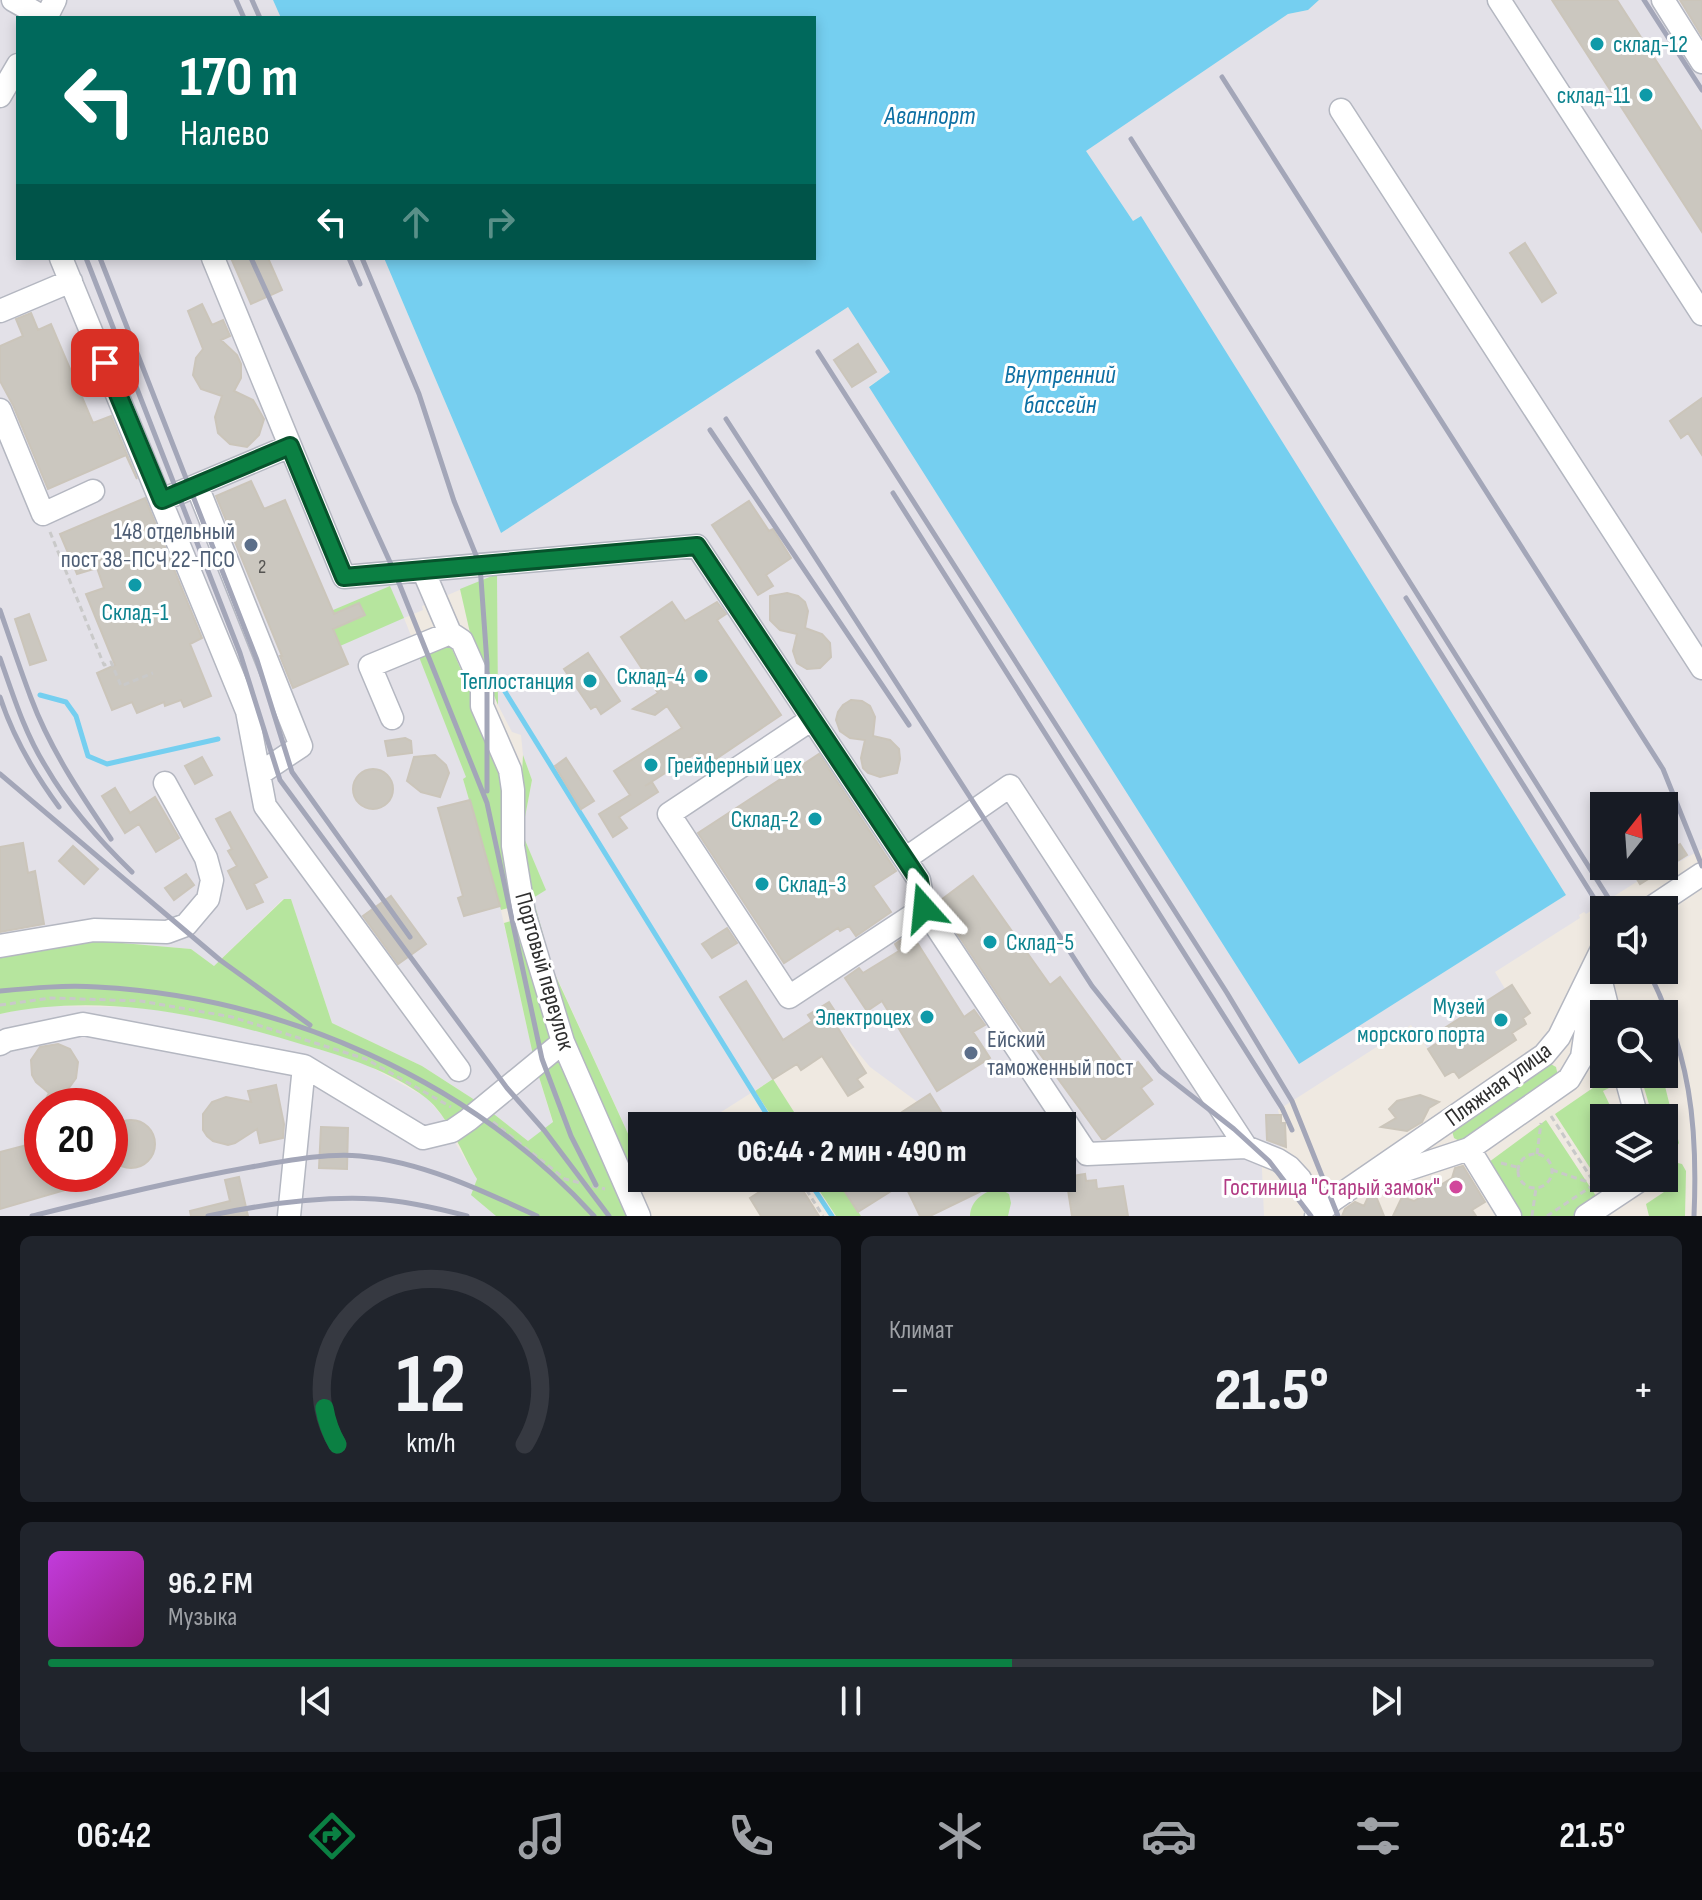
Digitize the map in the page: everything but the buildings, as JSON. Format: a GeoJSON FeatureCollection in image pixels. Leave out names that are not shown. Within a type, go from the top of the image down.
{"type":"FeatureCollection","features":[{"type":"Feature","properties":{"kind":"street"},"geometry":{"type":"LineString","coordinates":[[13,0],[41,16]]}},
{"type":"Feature","properties":{"kind":"street"},"geometry":{"type":"LineString","coordinates":[[1499,0],[1702,314]]}},
{"type":"Feature","properties":{"kind":"street"},"geometry":{"type":"LineString","coordinates":[[1663,0],[1702,62]]}},
{"type":"Feature","properties":{"kind":"street"},"geometry":{"type":"LineString","coordinates":[[0,96],[16,68]]}},
{"type":"Feature","properties":{"kind":"street"},"geometry":{"type":"LineString","coordinates":[[1341,110],[1702,668]]}},
{"type":"Feature","properties":{"kind":"street"},"geometry":{"type":"LineString","coordinates":[[62,260],[247,711],[265,806],[459,1070]]}},
{"type":"Feature","properties":{"kind":"street"},"geometry":{"type":"LineString","coordinates":[[214,260],[344,577],[697,546],[919,880],[924,908],[1087,1154],[1246,1147],[1289,1167],[1300,1179],[1317,1214]]}},
{"type":"Feature","properties":{"kind":"street"},"geometry":{"type":"LineString","coordinates":[[0,311],[71,281]]}},
{"type":"Feature","properties":{"kind":"street"},"geometry":{"type":"LineString","coordinates":[[0,410],[43,514],[93,491]]}},
{"type":"Feature","properties":{"kind":"street"},"geometry":{"type":"LineString","coordinates":[[162,500],[290,446]]}},
{"type":"Feature","properties":{"kind":"street"},"geometry":{"type":"LineString","coordinates":[[197,486],[301,746],[259,774]]}},
{"type":"Feature","properties":{"kind":"street","name":"Портовый переулок"},"geometry":{"type":"LineString","coordinates":[[423,570],[450,633],[462,641],[482,686],[482,706],[510,770],[513,846],[524,913],[563,1042],[639,1216]]}},
{"type":"Feature","properties":{"kind":"street"},"geometry":{"type":"LineString","coordinates":[[392,718],[370,666],[450,633]]}},
{"type":"Feature","properties":{"kind":"street"},"geometry":{"type":"LineString","coordinates":[[812,719],[669,814],[789,997],[924,908]]}},
{"type":"Feature","properties":{"kind":"street"},"geometry":{"type":"LineString","coordinates":[[0,946],[94,930],[167,932],[186,925],[208,899],[212,880],[206,858],[165,783]]}},
{"type":"Feature","properties":{"kind":"street"},"geometry":{"type":"LineString","coordinates":[[905,859],[1010,786],[1246,1147]]}},
{"type":"Feature","properties":{"kind":"street"},"geometry":{"type":"LineString","coordinates":[[1669,896],[1702,874]]}},
{"type":"Feature","properties":{"kind":"street","name":"Пляжная улица"},"geometry":{"type":"LineString","coordinates":[[1317,1214],[1544,1055],[1559,1037],[1590,973]]}},
{"type":"Feature","properties":{"kind":"street"},"geometry":{"type":"LineString","coordinates":[[1351,1188],[1469,1149],[1541,1106],[1569,1079],[1580,1062],[1594,984]]}},
{"type":"Feature","properties":{"kind":"street"},"geometry":{"type":"LineString","coordinates":[[0,1044],[83,1024],[304,1066],[423,1138],[452,1131],[563,1042]]}},
{"type":"Feature","properties":{"kind":"street"},"geometry":{"type":"LineString","coordinates":[[289,1216],[304,1066]]}},
{"type":"Feature","properties":{"kind":"street"},"geometry":{"type":"LineString","coordinates":[[1469,1149],[1510,1216]]}},
{"type":"Feature","properties":{"kind":"street"},"geometry":{"type":"LineString","coordinates":[[1586,1216],[1601,1193]]}},
{"type":"Feature","properties":{"kind":"path"},"geometry":{"type":"LineString","coordinates":[[43,514],[104,665],[111,662],[121,686],[153,673]]}},
{"type":"Feature","properties":{"kind":"path"},"geometry":{"type":"LineString","coordinates":[[1537,1154],[1541,1106]]}},
{"type":"Feature","properties":{"kind":"path"},"geometry":{"type":"LineString","coordinates":[[1541,1106],[1601,1193]]}},
{"type":"Feature","properties":{"kind":"path"},"geometry":{"type":"LineString","coordinates":[[1552,1170],[1547,1184],[1536,1188],[1525,1185],[1518,1170],[1524,1158],[1537,1154],[1547,1159],[1552,1170],[1601,1193]]}},
{"type":"Feature","properties":{"kind":"path"},"geometry":{"type":"LineString","coordinates":[[1532,1216],[1536,1188]]}},
{"type":"Feature","properties":{"kind":"path"},"geometry":{"type":"LineString","coordinates":[[808,1192],[823,1216]]}},
{"type":"Feature","properties":{"kind":"path"},"geometry":{"type":"LineString","coordinates":[[1547,1216],[1601,1193]]}},
{"type":"Feature","properties":{"kind":"shaded area"},"geometry":{"type":"Polygon","coordinates":[[[0,0],[273,0],[280,16],[16,16],[16,260],[385,260],[501,533],[848,307],[891,372],[869,386],[1300,1063],[1566,895],[1140,216],[1133,221],[1085,151],[1288,14],[1308,10],[1319,0],[1702,0],[1702,849],[1678,863],[1678,792],[1590,792],[1590,880],[1647,880],[1640,884],[1638,881],[1614,896],[1590,896],[1590,911],[1579,915],[1580,918],[1495,972],[1505,989],[1444,1029],[1448,1036],[1428,1049],[1411,1025],[1278,1110],[1281,1122],[1285,1123],[1286,1147],[1261,1147],[1264,1216],[861,1216],[858,1212],[889,1192],[1076,1192],[1076,1112],[941,1112],[938,1107],[931,1112],[870,1067],[836,1026],[767,1069],[773,1079],[721,1112],[628,1112],[628,1133],[553,969],[532,898],[545,889],[522,833],[532,780],[523,755],[521,735],[512,732],[498,705],[497,574],[422,606],[423,610],[404,618],[467,778],[463,779],[500,906],[535,1064],[553,1123],[528,1141],[481,1104],[422,1066],[332,1023],[291,899],[283,899],[214,966],[191,949],[99,941],[0,956],[0,0]]]}},
{"type":"Feature","properties":{"kind":"shaded area"},"geometry":{"type":"Polygon","coordinates":[[[37,1006],[140,1007],[230,1022],[364,1063],[427,1098],[449,1124],[456,1144],[477,1179],[472,1195],[496,1216],[0,1216],[0,1014],[37,1006]]]}},
{"type":"Feature","properties":{"kind":"green space"},"geometry":{"type":"Polygon","coordinates":[[[497,574],[498,705],[473,646],[460,589],[497,574]]]}},
{"type":"Feature","properties":{"kind":"green space"},"geometry":{"type":"Polygon","coordinates":[[[390,586],[404,618],[340,646],[326,613],[390,586]]]}},
{"type":"Feature","properties":{"kind":"green space"},"geometry":{"type":"Polygon","coordinates":[[[450,644],[502,765],[501,840],[515,906],[501,910],[463,779],[466,777],[419,657],[450,644]]]}},
{"type":"Feature","properties":{"kind":"green space"},"geometry":{"type":"Polygon","coordinates":[[[523,755],[532,780],[522,833],[546,890],[533,898],[553,970],[628,1134],[628,1170],[569,1031],[532,918],[519,831],[523,755]]]}},
{"type":"Feature","properties":{"kind":"green space"},"geometry":{"type":"Polygon","coordinates":[[[284,899],[291,899],[332,1023],[422,1066],[481,1104],[528,1141],[553,1122],[535,1064],[504,923],[518,919],[634,1216],[496,1216],[471,1195],[477,1179],[434,1105],[398,1080],[336,1055],[230,1024],[154,1010],[77,1005],[0,1014],[0,956],[99,941],[191,949],[214,966],[284,899]]]}},
{"type":"Feature","properties":{"kind":"green space"},"geometry":{"type":"Polygon","coordinates":[[[1549,1063],[1556,1067],[1558,1076],[1461,1142],[1454,1138],[1452,1131],[1549,1063]]]}},
{"type":"Feature","properties":{"kind":"green space"},"geometry":{"type":"Polygon","coordinates":[[[773,1079],[794,1112],[769,1112],[755,1091],[773,1079]]]}},
{"type":"Feature","properties":{"kind":"green space"},"geometry":{"type":"Polygon","coordinates":[[[1593,1088],[1609,1088],[1603,1091],[1609,1104],[1590,1104],[1590,1168],[1555,1114],[1593,1088]]]}},
{"type":"Feature","properties":{"kind":"green space"},"geometry":{"type":"Polygon","coordinates":[[[1644,1088],[1665,1088],[1669,1104],[1649,1104],[1644,1088]]]}},
{"type":"Feature","properties":{"kind":"green space"},"geometry":{"type":"Polygon","coordinates":[[[1546,1120],[1590,1187],[1590,1192],[1598,1199],[1573,1216],[1517,1216],[1489,1162],[1546,1120]]]}},
{"type":"Feature","properties":{"kind":"green space"},"geometry":{"type":"Polygon","coordinates":[[[1678,1163],[1682,1164],[1686,1171],[1685,1216],[1649,1216],[1646,1204],[1664,1192],[1678,1192],[1678,1163]]]}},
{"type":"Feature","properties":{"kind":"green space"},"geometry":{"type":"Polygon","coordinates":[[[820,1192],[845,1192],[861,1216],[836,1216],[820,1192]]]}},
{"type":"Feature","properties":{"kind":"green space"},"geometry":{"type":"Polygon","coordinates":[[[988,1192],[1009,1194],[1011,1203],[1008,1216],[970,1216],[979,1198],[988,1192]]]}},
{"type":"Feature","properties":{"kind":"water","name":"Внутренний бассейн"},"geometry":{"type":"Polygon","coordinates":[[[273,0],[1319,0],[1308,10],[1288,14],[1086,151],[1133,221],[1141,216],[1566,895],[1299,1064],[869,387],[890,372],[848,307],[501,533],[385,260],[816,260],[816,16],[280,16],[273,0]]]}},
{"type":"Feature","properties":{"kind":"waterway"},"geometry":{"type":"LineString","coordinates":[[504,690],[765,1112]]}},
{"type":"Feature","properties":{"kind":"waterway"},"geometry":{"type":"LineString","coordinates":[[40,695],[66,702],[76,716],[88,756],[107,764],[218,739]]}},
{"type":"Feature","properties":{"kind":"waterway"},"geometry":{"type":"LineString","coordinates":[[816,1192],[832,1216]]}},
{"type":"Feature","properties":{"kind":"railway"},"geometry":{"type":"LineString","coordinates":[[236,0],[243,16]]}},
{"type":"Feature","properties":{"kind":"railway"},"geometry":{"type":"LineString","coordinates":[[252,0],[259,16]]}},
{"type":"Feature","properties":{"kind":"railway"},"geometry":{"type":"LineString","coordinates":[[1644,0],[1702,90]]}},
{"type":"Feature","properties":{"kind":"railway"},"geometry":{"type":"LineString","coordinates":[[1222,77],[1663,769],[1702,866]]}},
{"type":"Feature","properties":{"kind":"railway"},"geometry":{"type":"LineString","coordinates":[[1131,139],[1607,896]]}},
{"type":"Feature","properties":{"kind":"railway"},"geometry":{"type":"LineString","coordinates":[[87,260],[240,653],[280,780],[507,1088],[544,1130],[609,1216]]}},
{"type":"Feature","properties":{"kind":"railway"},"geometry":{"type":"LineString","coordinates":[[101,260],[257,660],[292,772],[410,937]]}},
{"type":"Feature","properties":{"kind":"railway"},"geometry":{"type":"LineString","coordinates":[[252,260],[395,573],[487,803],[542,1059],[571,1136],[596,1185]]}},
{"type":"Feature","properties":{"kind":"railway"},"geometry":{"type":"LineString","coordinates":[[350,260],[360,284]]}},
{"type":"Feature","properties":{"kind":"railway"},"geometry":{"type":"LineString","coordinates":[[363,260],[419,394],[454,501],[480,565],[487,663],[487,791]]}},
{"type":"Feature","properties":{"kind":"railway"},"geometry":{"type":"LineString","coordinates":[[818,352],[1227,993],[1292,1101],[1338,1216]]}},
{"type":"Feature","properties":{"kind":"railway"},"geometry":{"type":"LineString","coordinates":[[726,419],[1092,986],[1160,1071],[1269,1161],[1311,1216]]}},
{"type":"Feature","properties":{"kind":"railway"},"geometry":{"type":"LineString","coordinates":[[710,430],[909,725]]}},
{"type":"Feature","properties":{"kind":"railway"},"geometry":{"type":"LineString","coordinates":[[893,493],[1282,1108],[1292,1130]]}},
{"type":"Feature","properties":{"kind":"railway"},"geometry":{"type":"LineString","coordinates":[[1406,598],[1593,896]]}},
{"type":"Feature","properties":{"kind":"railway"},"geometry":{"type":"LineString","coordinates":[[0,610],[47,735],[111,839]]}},
{"type":"Feature","properties":{"kind":"railway"},"geometry":{"type":"LineString","coordinates":[[0,658],[26,728],[55,782],[85,822],[132,872]]}},
{"type":"Feature","properties":{"kind":"railway"},"geometry":{"type":"LineString","coordinates":[[0,697],[25,754],[59,807]]}},
{"type":"Feature","properties":{"kind":"railway"},"geometry":{"type":"LineString","coordinates":[[0,774],[220,960],[310,1025]]}},
{"type":"Feature","properties":{"kind":"railway"},"geometry":{"type":"LineString","coordinates":[[1654,984],[1673,1031],[1688,1090],[1694,1151],[1694,1216]]}},
{"type":"Feature","properties":{"kind":"railway"},"geometry":{"type":"LineString","coordinates":[[0,991],[85,986],[166,994],[235,1008],[303,1028],[368,1054],[431,1086],[490,1124],[544,1167],[594,1216]]}},
{"type":"Feature","properties":{"kind":"railway"},"geometry":{"type":"LineString","coordinates":[[32,1216],[223,1172],[305,1158],[346,1155],[383,1159],[428,1171],[537,1216]]}},
{"type":"Feature","properties":{"kind":"railway"},"geometry":{"type":"LineString","coordinates":[[208,1216],[291,1202],[355,1198],[410,1203],[467,1216]]}},
{"type":"Feature","properties":{"kind":"place","name":"склад-12"},"geometry":{"type":"Point","coordinates":[1597,44]}},
{"type":"Feature","properties":{"kind":"place","name":"склад-11"},"geometry":{"type":"Point","coordinates":[1646,95]}},
{"type":"Feature","properties":{"kind":"place","name":"148 отдельный пост 38-ПСЧ 22-ПСО"},"geometry":{"type":"Point","coordinates":[251,545]}},
{"type":"Feature","properties":{"kind":"place","name":"Склад-1"},"geometry":{"type":"Point","coordinates":[135,585]}},
{"type":"Feature","properties":{"kind":"place","name":"Склад-4"},"geometry":{"type":"Point","coordinates":[701,676]}},
{"type":"Feature","properties":{"kind":"place","name":"Теплостанция"},"geometry":{"type":"Point","coordinates":[590,681]}},
{"type":"Feature","properties":{"kind":"place","name":"Грейферный цех"},"geometry":{"type":"Point","coordinates":[651,765]}},
{"type":"Feature","properties":{"kind":"place","name":"Склад-2"},"geometry":{"type":"Point","coordinates":[815,819]}},
{"type":"Feature","properties":{"kind":"place","name":"Склад-3"},"geometry":{"type":"Point","coordinates":[762,884]}},
{"type":"Feature","properties":{"kind":"place","name":"Склад-5"},"geometry":{"type":"Point","coordinates":[990,942]}},
{"type":"Feature","properties":{"kind":"place","name":"Электроцех"},"geometry":{"type":"Point","coordinates":[927,1017]}},
{"type":"Feature","properties":{"kind":"place","name":"Музей морского порта"},"geometry":{"type":"Point","coordinates":[1501,1020]}},
{"type":"Feature","properties":{"kind":"place","name":"Ейский таможенный пост"},"geometry":{"type":"Point","coordinates":[971,1053]}},
{"type":"Feature","properties":{"kind":"place","name":"Гостиница \"Старый замок\""},"geometry":{"type":"Point","coordinates":[1456,1187]}},
{"type":"Feature","properties":{"kind":"route"},"geometry":{"type":"LineString","coordinates":[[105,363],[162,500],[290,446],[344,577],[697,546],[919,880],[924,908]]}},
{"type":"Feature","properties":{"kind":"water label","name":"Аванпорт"},"geometry":{"type":"Point","coordinates":[930,115]}}]}
